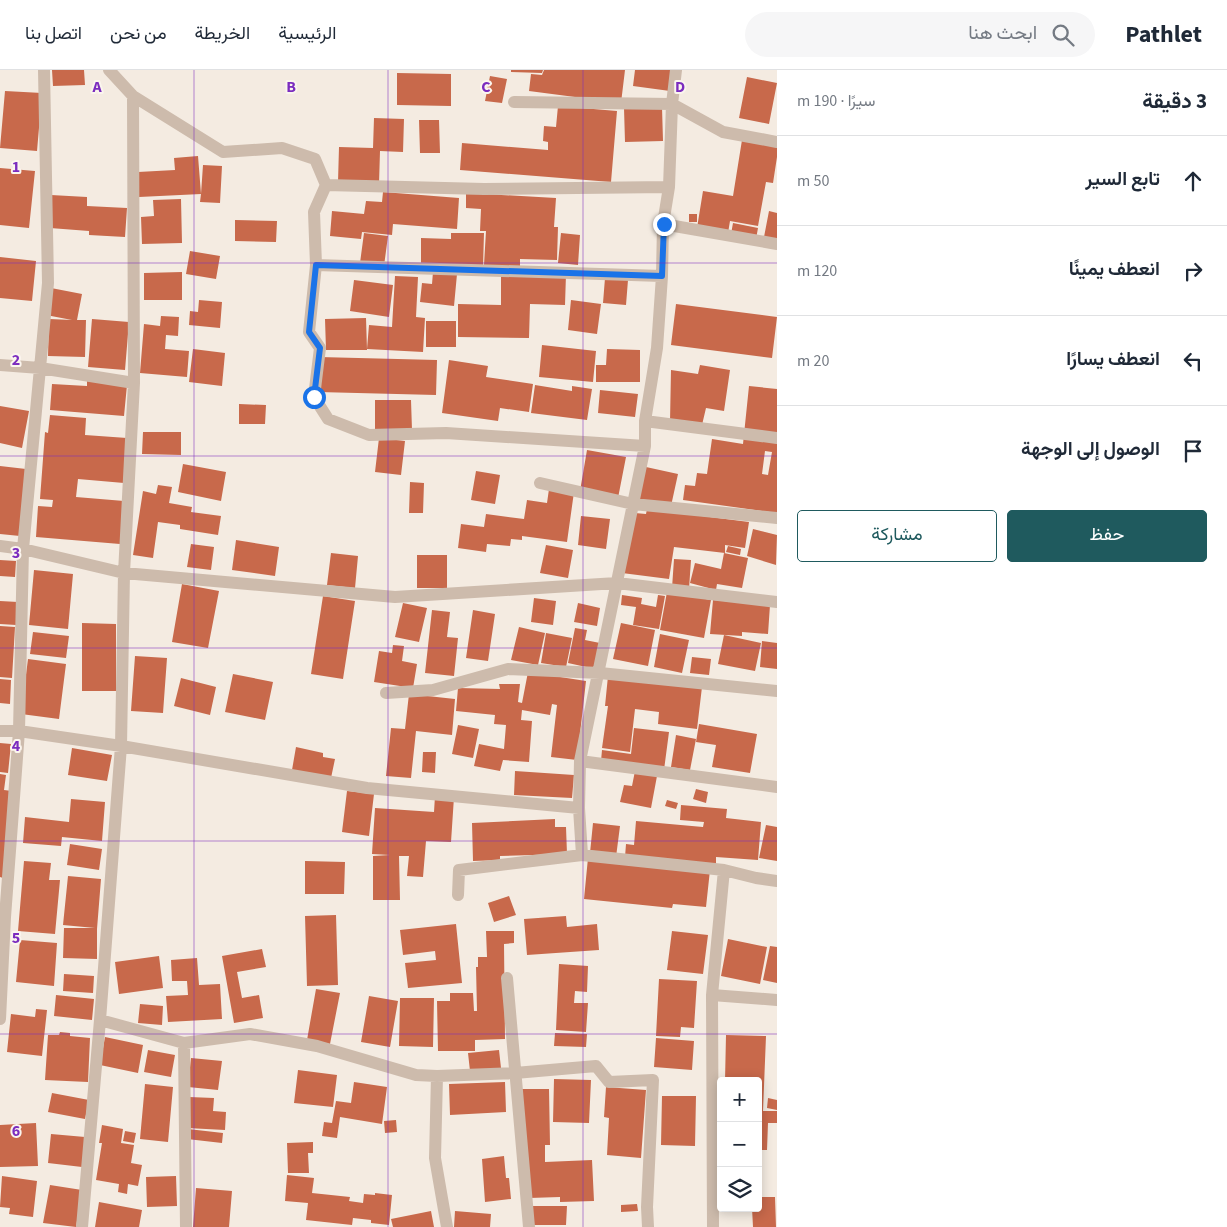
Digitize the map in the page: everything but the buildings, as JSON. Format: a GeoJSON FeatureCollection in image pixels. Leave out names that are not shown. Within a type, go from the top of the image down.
{"type":"FeatureCollection","features":[{"type":"Feature","properties":{"kind":"street"},"geometry":{"type":"LineString","coordinates":[[0,1019],[19,730],[23,549],[48,283],[44,70]]}},
{"type":"Feature","properties":{"kind":"street"},"geometry":{"type":"LineString","coordinates":[[109,70],[133,96],[223,152],[282,148],[315,160],[326,185],[314,212],[316,265],[309,332],[320,348],[314,397],[328,419],[369,436],[446,433],[645,446]]}},
{"type":"Feature","properties":{"kind":"street"},"geometry":{"type":"LineString","coordinates":[[582,855],[579,808],[580,761],[600,673],[645,446],[646,421],[657,348],[664,224],[669,187],[672,104],[676,70]]}},
{"type":"Feature","properties":{"kind":"street"},"geometry":{"type":"LineString","coordinates":[[82,1227],[121,746],[124,574],[134,383],[133,96]]}},
{"type":"Feature","properties":{"kind":"street"},"geometry":{"type":"LineString","coordinates":[[514,102],[672,104],[723,132],[777,142]]}},
{"type":"Feature","properties":{"kind":"street"},"geometry":{"type":"LineString","coordinates":[[326,185],[484,189],[669,187]]}},
{"type":"Feature","properties":{"kind":"street"},"geometry":{"type":"LineString","coordinates":[[664,224],[777,244]]}},
{"type":"Feature","properties":{"kind":"street"},"geometry":{"type":"LineString","coordinates":[[316,265],[662,276]]}},
{"type":"Feature","properties":{"kind":"street"},"geometry":{"type":"LineString","coordinates":[[0,365],[40,368],[134,383]]}},
{"type":"Feature","properties":{"kind":"street"},"geometry":{"type":"LineString","coordinates":[[646,421],[777,438]]}},
{"type":"Feature","properties":{"kind":"street"},"geometry":{"type":"LineString","coordinates":[[540,483],[633,504],[777,518]]}},
{"type":"Feature","properties":{"kind":"street"},"geometry":{"type":"LineString","coordinates":[[0,546],[23,549],[124,574],[394,597],[617,583],[777,602]]}},
{"type":"Feature","properties":{"kind":"street"},"geometry":{"type":"LineString","coordinates":[[386,693],[433,690],[508,668],[600,673],[777,691]]}},
{"type":"Feature","properties":{"kind":"street"},"geometry":{"type":"LineString","coordinates":[[0,731],[19,730],[367,788],[579,808]]}},
{"type":"Feature","properties":{"kind":"street"},"geometry":{"type":"LineString","coordinates":[[580,761],[777,786]]}},
{"type":"Feature","properties":{"kind":"street"},"geometry":{"type":"LineString","coordinates":[[458,895],[460,870],[582,855],[724,870],[777,881]]}},
{"type":"Feature","properties":{"kind":"street"},"geometry":{"type":"LineString","coordinates":[[714,1227],[712,995],[724,870]]}},
{"type":"Feature","properties":{"kind":"street"},"geometry":{"type":"LineString","coordinates":[[507,978],[529,1227]]}},
{"type":"Feature","properties":{"kind":"street"},"geometry":{"type":"LineString","coordinates":[[712,995],[777,1000]]}},
{"type":"Feature","properties":{"kind":"street"},"geometry":{"type":"LineString","coordinates":[[100,1020],[184,1043],[250,1034],[316,1046],[416,1075],[515,1073],[596,1066],[609,1082],[653,1080],[647,1206],[648,1227]]}},
{"type":"Feature","properties":{"kind":"street"},"geometry":{"type":"LineString","coordinates":[[184,1043],[186,1227]]}},
{"type":"Feature","properties":{"kind":"street"},"geometry":{"type":"LineString","coordinates":[[437,1076],[435,1158],[447,1227]]}},
{"type":"Feature","properties":{"kind":"route"},"geometry":{"type":"LineString","coordinates":[[314,397],[320,348],[309,332],[316,265],[662,276],[664,224]]}}]}
